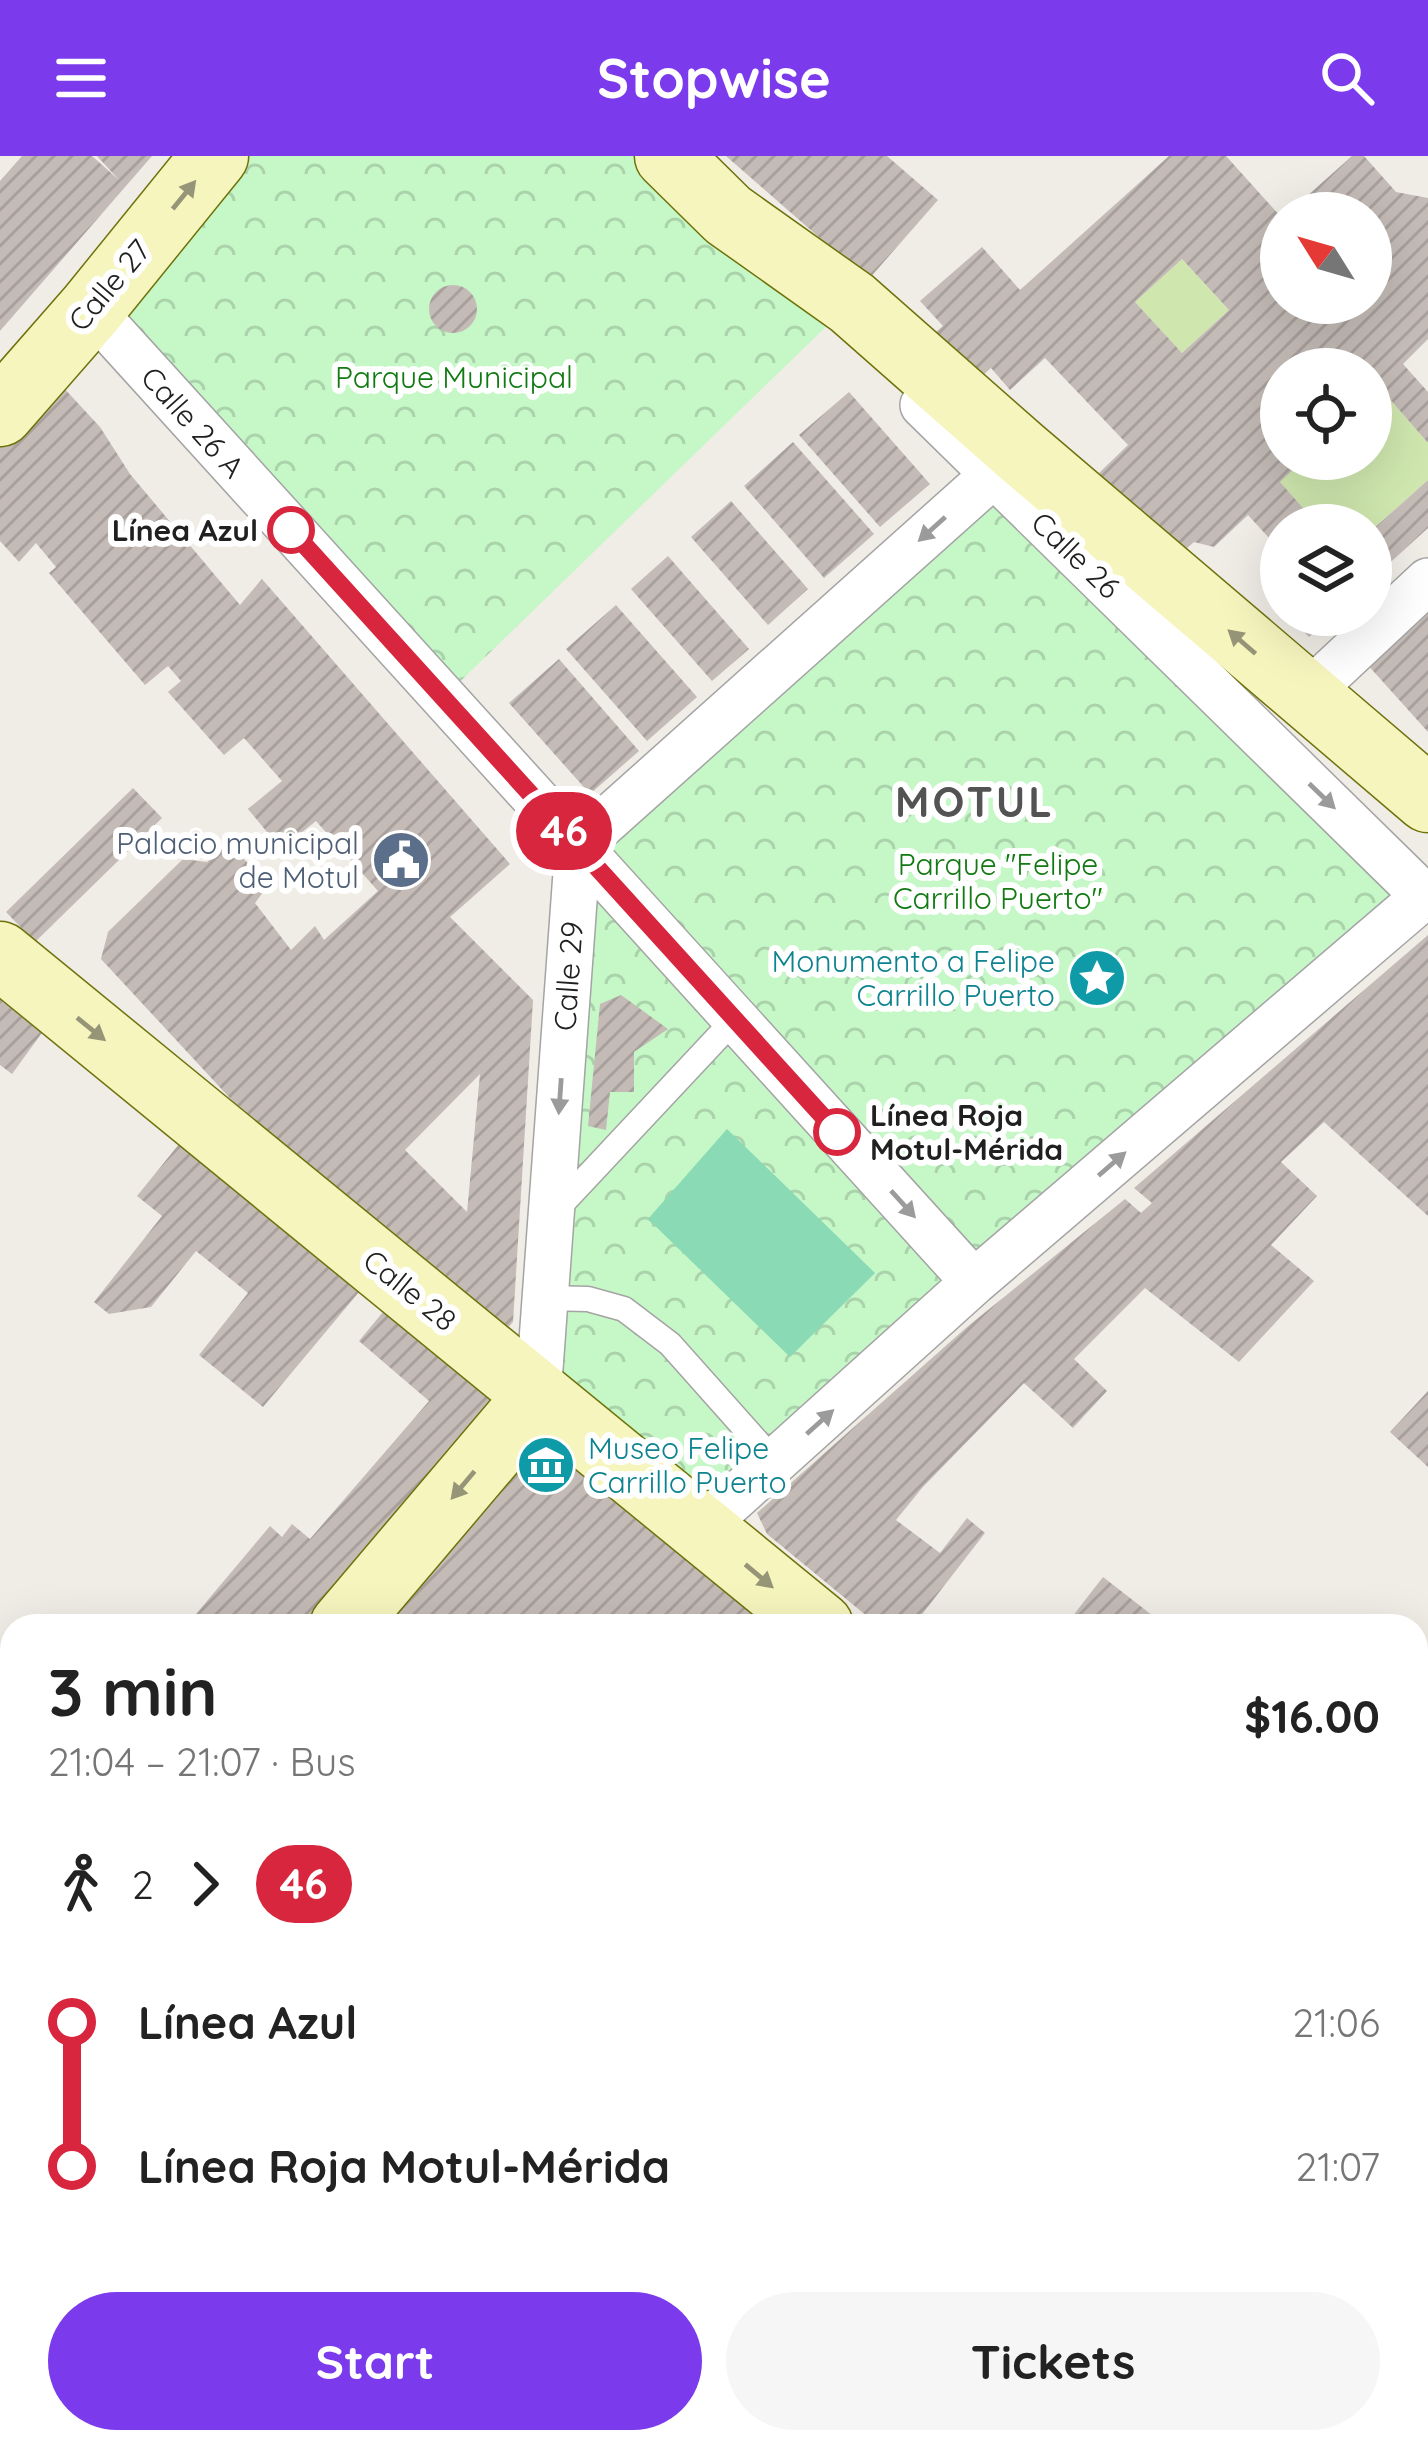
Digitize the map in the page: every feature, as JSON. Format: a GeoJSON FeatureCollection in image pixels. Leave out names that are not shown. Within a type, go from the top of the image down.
{"type":"FeatureCollection","features":[{"type":"Feature","properties":{"kind":"main road","name":"Calle 27"},"geometry":{"type":"LineString","coordinates":[[0,413],[215,156]]}},
{"type":"Feature","properties":{"kind":"main road","name":"Calle 26"},"geometry":{"type":"LineString","coordinates":[[668,156],[728,214],[852,304],[1006,462],[1305,696],[1428,799]]}},
{"type":"Feature","properties":{"kind":"main road","name":"Calle 28"},"geometry":{"type":"LineString","coordinates":[[0,955],[805,1614]]}},
{"type":"Feature","properties":{"kind":"main road"},"geometry":{"type":"LineString","coordinates":[[353,1614],[538,1396]]}},
{"type":"Feature","properties":{"kind":"street","name":"Calle 26 A"},"geometry":{"type":"LineString","coordinates":[[91,309],[974,1282]]}},
{"type":"Feature","properties":{"kind":"street"},"geometry":{"type":"LineString","coordinates":[[578,847],[1006,462]]}},
{"type":"Feature","properties":{"kind":"street","name":"Calle 26"},"geometry":{"type":"LineString","coordinates":[[1006,462],[1426,895]]}},
{"type":"Feature","properties":{"kind":"street"},"geometry":{"type":"LineString","coordinates":[[1305,696],[1428,581]]}},
{"type":"Feature","properties":{"kind":"street","name":"Calle 29"},"geometry":{"type":"LineString","coordinates":[[538,1396],[578,847]]}},
{"type":"Feature","properties":{"kind":"street"},"geometry":{"type":"LineString","coordinates":[[701,1528],[974,1282],[1426,895]]}},
{"type":"Feature","properties":{"kind":"lane"},"geometry":{"type":"LineString","coordinates":[[551,1215],[735,1019]]}},
{"type":"Feature","properties":{"kind":"lane"},"geometry":{"type":"LineString","coordinates":[[545,1298],[588,1299],[624,1309],[670,1344],[775,1462]]}},
{"type":"Feature","properties":{"kind":"green space","name":"Parque Municipal"},"geometry":{"type":"Polygon","coordinates":[[[217,156],[667,156],[835,318],[443,698],[91,309],[217,156]]]}},
{"type":"Feature","properties":{"kind":"green space"},"geometry":{"type":"Polygon","coordinates":[[[1182,259],[1229,310],[1182,353],[1135,302],[1182,259]]]}},
{"type":"Feature","properties":{"kind":"green space"},"geometry":{"type":"Polygon","coordinates":[[[1392,402],[1428,443],[1428,480],[1392,512],[1392,504],[1299,504],[1278,480],[1392,480],[1392,402]]]}},
{"type":"Feature","properties":{"kind":"green space","name":"Parque \"Felipe Carrillo Puerto\""},"geometry":{"type":"Polygon","coordinates":[[[993,474],[1424,896],[701,1528],[538,1396],[578,846],[993,474]]]}},
{"type":"Feature","properties":{"kind":"green space"},"geometry":{"type":"Polygon","coordinates":[[[727,1129],[875,1273],[790,1357],[648,1219],[727,1129]]]}},
{"type":"Feature","properties":{"kind":"building"},"geometry":{"type":"Polygon","coordinates":[[[22,156],[92,156],[119,180],[97,156],[152,156],[0,331],[0,181],[22,156]]]}},
{"type":"Feature","properties":{"kind":"building"},"geometry":{"type":"Polygon","coordinates":[[[726,156],[887,156],[938,200],[868,280],[726,156]]]}},
{"type":"Feature","properties":{"kind":"building"},"geometry":{"type":"Polygon","coordinates":[[[1169,156],[1226,156],[1260,194],[1260,324],[1392,324],[1392,192],[1312,192],[1352,156],[1364,156],[1396,192],[1428,198],[1428,339],[1403,364],[1428,392],[1428,443],[1392,402],[1392,348],[1260,348],[1260,480],[1282,480],[1299,504],[1260,504],[1260,528],[1248,515],[1214,547],[1194,542],[1177,557],[1099,473],[1128,445],[1045,358],[1010,390],[991,368],[974,383],[931,336],[943,326],[920,301],[982,247],[1020,290],[1169,156]],[[1182,259],[1135,302],[1182,353],[1229,310],[1182,259]]]}},
{"type":"Feature","properties":{"kind":"building"},"geometry":{"type":"Polygon","coordinates":[[[453,285],[470,292],[477,309],[470,326],[453,333],[436,326],[429,309],[436,292],[453,285]]]}},
{"type":"Feature","properties":{"kind":"building"},"geometry":{"type":"Polygon","coordinates":[[[61,385],[100,427],[130,474],[240,605],[262,579],[510,864],[450,917],[533,1000],[513,1322],[503,1333],[266,1137],[101,959],[108,932],[183,859],[207,862],[227,844],[270,883],[255,903],[291,950],[315,926],[324,940],[378,891],[316,821],[281,849],[248,809],[282,781],[244,738],[224,755],[168,692],[181,681],[168,666],[145,685],[49,573],[56,567],[36,543],[19,562],[0,541],[0,443],[61,385]],[[480,1074],[405,1150],[467,1212],[480,1074]]]}},
{"type":"Feature","properties":{"kind":"building"},"geometry":{"type":"Polygon","coordinates":[[[849,392],[930,484],[880,527],[799,435],[849,392]]]}},
{"type":"Feature","properties":{"kind":"building"},"geometry":{"type":"Polygon","coordinates":[[[793,442],[874,534],[824,578],[744,486],[793,442]]]}},
{"type":"Feature","properties":{"kind":"building"},"geometry":{"type":"Polygon","coordinates":[[[1428,480],[1428,528],[1392,561],[1392,512],[1428,480]]]}},
{"type":"Feature","properties":{"kind":"building"},"geometry":{"type":"Polygon","coordinates":[[[731,501],[808,589],[768,625],[691,537],[731,501]]]}},
{"type":"Feature","properties":{"kind":"building"},"geometry":{"type":"Polygon","coordinates":[[[668,556],[749,649],[712,681],[631,589],[668,556]]]}},
{"type":"Feature","properties":{"kind":"building"},"geometry":{"type":"Polygon","coordinates":[[[616,605],[697,697],[647,741],[566,649],[616,605]]]}},
{"type":"Feature","properties":{"kind":"building"},"geometry":{"type":"Polygon","coordinates":[[[1428,607],[1428,732],[1366,663],[1428,607]]]}},
{"type":"Feature","properties":{"kind":"building"},"geometry":{"type":"Polygon","coordinates":[[[559,659],[639,751],[590,794],[509,703],[559,659]]]}},
{"type":"Feature","properties":{"kind":"building"},"geometry":{"type":"Polygon","coordinates":[[[133,788],[162,818],[35,942],[6,912],[133,788]]]}},
{"type":"Feature","properties":{"kind":"building"},"geometry":{"type":"Polygon","coordinates":[[[1428,935],[1428,1216],[1324,1122],[1281,1162],[1317,1196],[1271,1245],[1314,1281],[1239,1362],[1145,1288],[1074,1359],[1107,1391],[1073,1428],[1024,1383],[896,1520],[940,1553],[967,1518],[985,1533],[922,1614],[864,1614],[767,1534],[757,1513],[967,1327],[1125,1199],[1141,1213],[1152,1203],[1134,1188],[1428,935]]]}},
{"type":"Feature","properties":{"kind":"building"},"geometry":{"type":"Polygon","coordinates":[[[0,978],[52,1019],[12,1074],[0,1065],[0,978]]]}},
{"type":"Feature","properties":{"kind":"building"},"geometry":{"type":"Polygon","coordinates":[[[621,995],[668,1029],[634,1052],[634,1092],[610,1092],[606,1130],[588,1126],[600,1004],[621,995]]]}},
{"type":"Feature","properties":{"kind":"building"},"geometry":{"type":"Polygon","coordinates":[[[188,1133],[366,1277],[359,1292],[263,1407],[199,1355],[248,1293],[196,1251],[151,1307],[109,1314],[94,1302],[162,1216],[137,1196],[188,1133]]]}},
{"type":"Feature","properties":{"kind":"building"},"geometry":{"type":"Polygon","coordinates":[[[389,1308],[490,1384],[491,1422],[329,1614],[196,1614],[270,1526],[282,1537],[292,1524],[310,1539],[429,1401],[359,1341],[389,1308]]]}},
{"type":"Feature","properties":{"kind":"building"},"geometry":{"type":"Polygon","coordinates":[[[1428,1391],[1428,1467],[1390,1432],[1428,1391]]]}},
{"type":"Feature","properties":{"kind":"building"},"geometry":{"type":"Polygon","coordinates":[[[536,1433],[661,1531],[751,1614],[387,1614],[536,1433]]]}},
{"type":"Feature","properties":{"kind":"building"},"geometry":{"type":"Polygon","coordinates":[[[1103,1577],[1151,1614],[1074,1614],[1103,1577]]]}},
{"type":"Feature","properties":{"kind":"bus line","name":"46"},"geometry":{"type":"LineString","coordinates":[[291,530],[837,1132]]}},
{"type":"Feature","properties":{"kind":"place","name":"Línea Azul"},"geometry":{"type":"Point","coordinates":[291,530]}},
{"type":"Feature","properties":{"kind":"place","name":"Palacio municipal de Motul"},"geometry":{"type":"Point","coordinates":[401,860]}},
{"type":"Feature","properties":{"kind":"place","name":"Monumento a Felipe Carrillo Puerto"},"geometry":{"type":"Point","coordinates":[1097,978]}},
{"type":"Feature","properties":{"kind":"place","name":"Línea Roja Motul-Mérida"},"geometry":{"type":"Point","coordinates":[837,1132]}},
{"type":"Feature","properties":{"kind":"place","name":"Museo Felipe Carrillo Puerto"},"geometry":{"type":"Point","coordinates":[546,1465]}},
{"type":"Feature","properties":{"kind":"district","name":"MOTUL"},"geometry":{"type":"Point","coordinates":[975,801]}}]}
